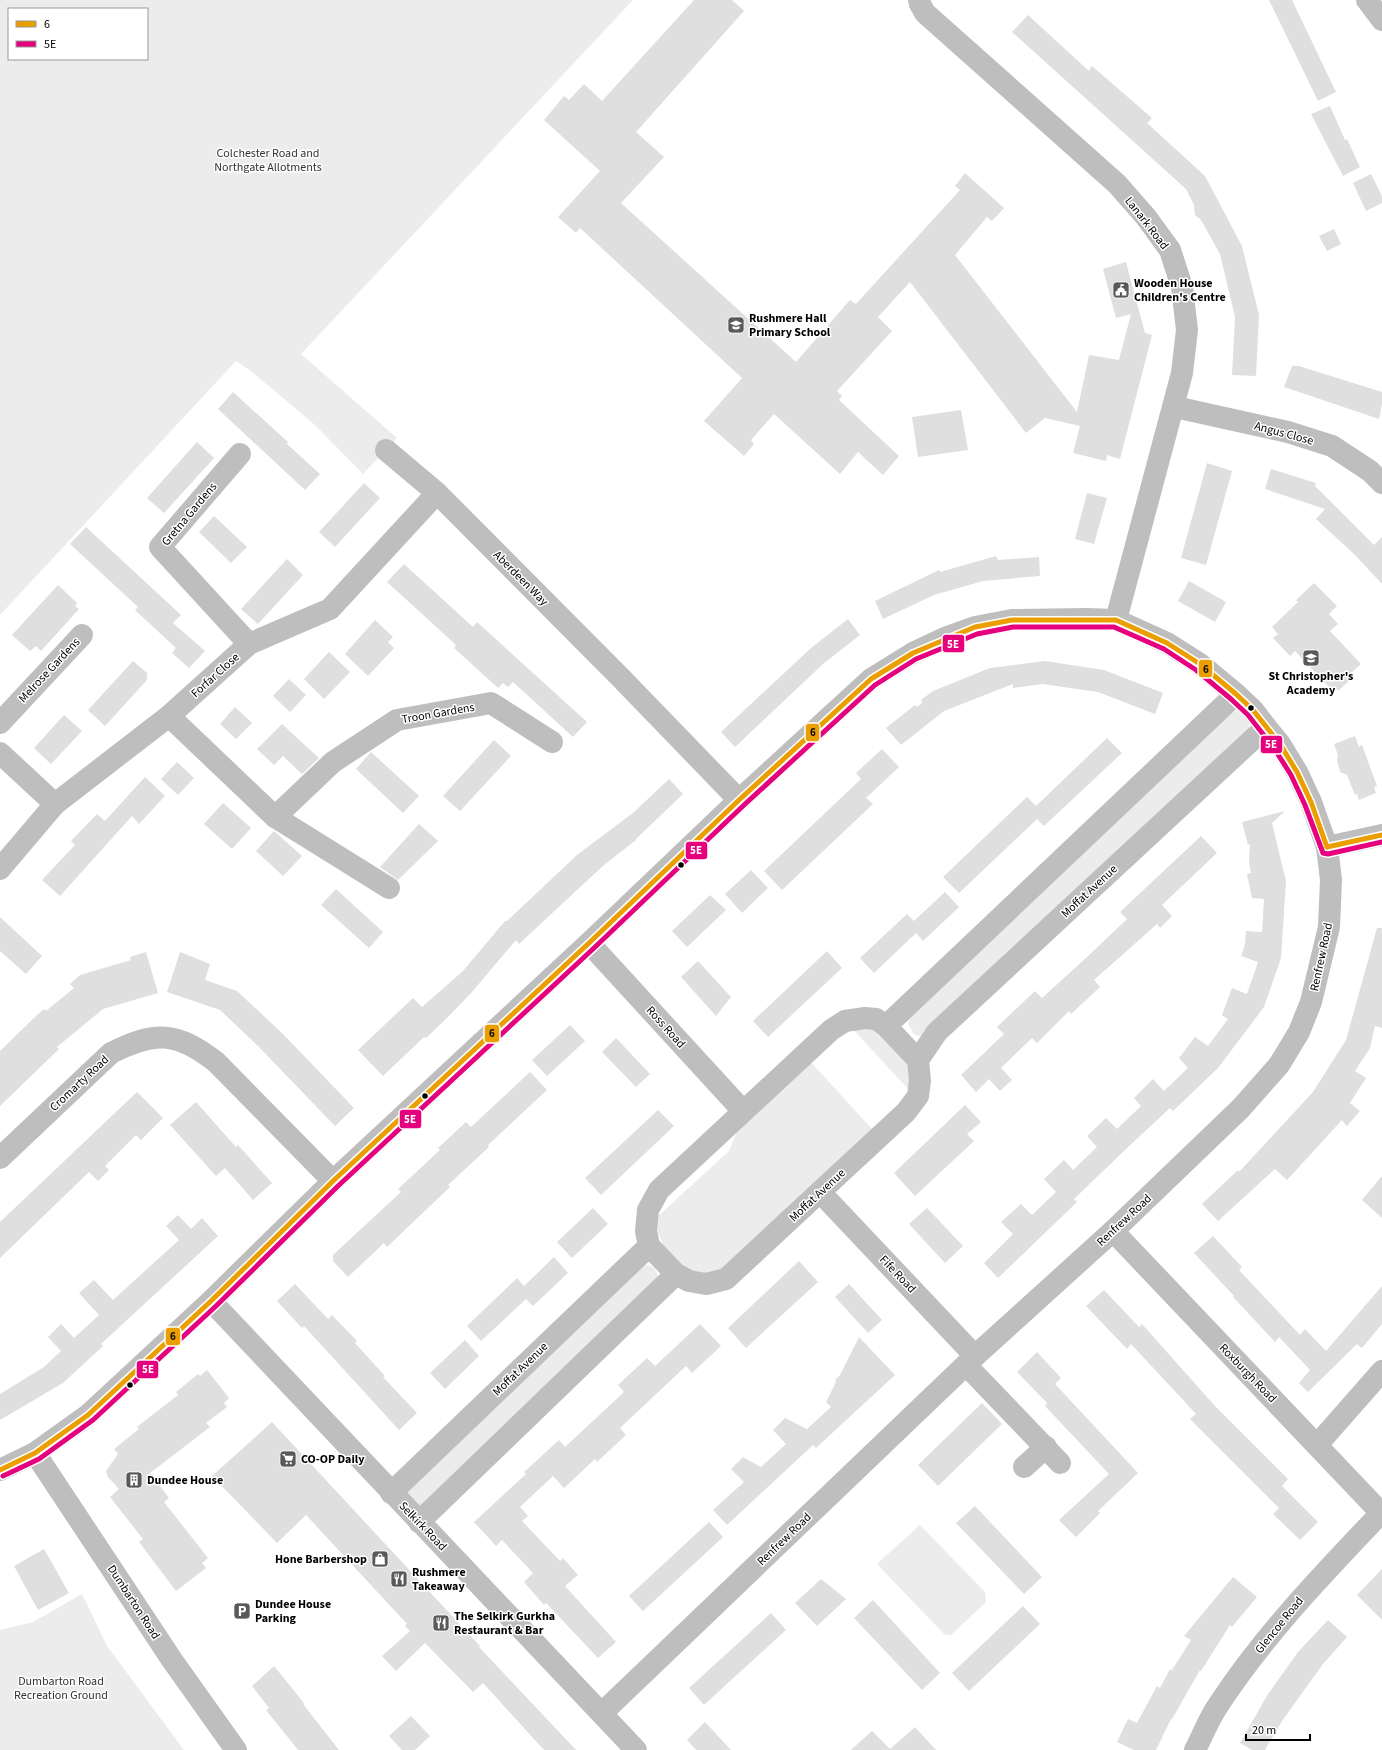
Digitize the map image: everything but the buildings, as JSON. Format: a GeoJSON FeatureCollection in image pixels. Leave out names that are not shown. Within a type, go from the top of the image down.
{"type":"FeatureCollection","features":[{"type":"Feature","properties":{"kind":"street","name":"Lanark Road"},"geometry":{"type":"LineString","coordinates":[[919,0],[925,13],[1117,184],[1146,217],[1170,250],[1182,287],[1187,330],[1182,373],[1175,407],[1116,620]]}},
{"type":"Feature","properties":{"kind":"street"},"geometry":{"type":"LineString","coordinates":[[1367,0],[1382,20]]}},
{"type":"Feature","properties":{"kind":"street","name":"Angus Close"},"geometry":{"type":"LineString","coordinates":[[1175,407],[1288,432],[1332,446],[1370,471],[1382,483]]}},
{"type":"Feature","properties":{"kind":"street","name":"Aberdeen Way"},"geometry":{"type":"LineString","coordinates":[[386,450],[437,493],[620,677],[739,800]]}},
{"type":"Feature","properties":{"kind":"street","name":"Gretna Gardens"},"geometry":{"type":"LineString","coordinates":[[240,454],[160,547],[249,644]]}},
{"type":"Feature","properties":{"kind":"street","name":"Forfar Close"},"geometry":{"type":"LineString","coordinates":[[0,869],[55,804],[169,716],[249,644],[330,609],[437,493]]}},
{"type":"Feature","properties":{"kind":"street","name":"Renfrew Road"},"geometry":{"type":"LineString","coordinates":[[0,1470],[35,1452],[88,1415],[211,1301],[333,1180],[589,943],[739,800],[871,679],[913,653],[975,626],[1012,620],[1116,620],[1167,643],[1200,664],[1236,694],[1253,710],[1280,744],[1297,772],[1311,802],[1327,847],[1331,880],[1329,927],[1311,1002],[1299,1032],[1279,1065],[1241,1108],[1113,1231],[971,1360],[602,1713]]}},
{"type":"Feature","properties":{"kind":"street","name":"Melrose Gardens"},"geometry":{"type":"LineString","coordinates":[[0,723],[82,635]]}},
{"type":"Feature","properties":{"kind":"street"},"geometry":{"type":"LineString","coordinates":[[886,1026],[1236,694]]}},
{"type":"Feature","properties":{"kind":"street","name":"Troon Gardens"},"geometry":{"type":"LineString","coordinates":[[275,817],[333,762],[397,720],[491,703],[552,742]]}},
{"type":"Feature","properties":{"kind":"street"},"geometry":{"type":"LineString","coordinates":[[169,716],[275,817],[389,888]]}},
{"type":"Feature","properties":{"kind":"street","name":"Moffat Avenue"},"geometry":{"type":"LineString","coordinates":[[391,1493],[649,1246],[676,1274],[689,1281],[706,1284],[726,1279],[910,1107],[918,1096],[920,1081],[918,1060],[937,1032],[1266,727]]}},
{"type":"Feature","properties":{"kind":"street"},"geometry":{"type":"LineString","coordinates":[[0,753],[55,804]]}},
{"type":"Feature","properties":{"kind":"street"},"geometry":{"type":"LineString","coordinates":[[1327,847],[1382,835]]}},
{"type":"Feature","properties":{"kind":"street","name":"Ross Road"},"geometry":{"type":"LineString","coordinates":[[589,943],[743,1111]]}},
{"type":"Feature","properties":{"kind":"street"},"geometry":{"type":"LineString","coordinates":[[649,1246],[646,1231],[648,1210],[659,1190],[831,1030],[845,1021],[865,1018],[876,1019],[886,1026],[918,1060]]}},
{"type":"Feature","properties":{"kind":"street","name":"Cromarty Road"},"geometry":{"type":"LineString","coordinates":[[0,1158],[110,1053],[131,1043],[155,1038],[178,1039],[198,1048],[216,1062],[333,1180]]}},
{"type":"Feature","properties":{"kind":"street","name":"Fife Road"},"geometry":{"type":"LineString","coordinates":[[820,1192],[971,1360]]}},
{"type":"Feature","properties":{"kind":"street","name":"Roxburgh Road"},"geometry":{"type":"LineString","coordinates":[[1113,1231],[1381,1514]]}},
{"type":"Feature","properties":{"kind":"street"},"geometry":{"type":"LineString","coordinates":[[419,1522],[676,1274]]}},
{"type":"Feature","properties":{"kind":"street","name":"Selkirk Road"},"geometry":{"type":"LineString","coordinates":[[211,1301],[391,1493],[636,1750]]}},
{"type":"Feature","properties":{"kind":"street"},"geometry":{"type":"LineString","coordinates":[[971,1360],[1053,1455],[1024,1467]]}},
{"type":"Feature","properties":{"kind":"street"},"geometry":{"type":"LineString","coordinates":[[1317,1445],[1382,1371]]}},
{"type":"Feature","properties":{"kind":"street","name":"Dumbarton Road"},"geometry":{"type":"LineString","coordinates":[[35,1452],[172,1660],[236,1750]]}},
{"type":"Feature","properties":{"kind":"street","name":"Glencoe Road"},"geometry":{"type":"LineString","coordinates":[[1195,1750],[1218,1705],[1264,1643],[1303,1595],[1381,1514]]}},
{"type":"Feature","properties":{"kind":"green space","name":"Colchester Road and Northgate Allotments"},"geometry":{"type":"Polygon","coordinates":[[[0,0],[633,0],[301,354],[397,438],[363,474],[315,425],[252,372],[236,361],[0,615],[0,0]]]}},
{"type":"Feature","properties":{"kind":"green space"},"geometry":{"type":"Polygon","coordinates":[[[1236,711],[1241,712],[1246,718],[1249,724],[1249,729],[924,1034],[919,1036],[914,1034],[908,1024],[910,1018],[1231,713],[1236,711]]]}},
{"type":"Feature","properties":{"kind":"green space"},"geometry":{"type":"Polygon","coordinates":[[[849,1025],[878,1030],[912,1067],[911,1092],[849,1025]]]}},
{"type":"Feature","properties":{"kind":"green space"},"geometry":{"type":"Polygon","coordinates":[[[808,1059],[873,1130],[712,1277],[692,1273],[663,1245],[655,1219],[729,1151],[740,1124],[808,1059]]]}},
{"type":"Feature","properties":{"kind":"green space"},"geometry":{"type":"Polygon","coordinates":[[[649,1265],[654,1268],[659,1277],[422,1506],[416,1506],[405,1494],[643,1266],[649,1265]]]}},
{"type":"Feature","properties":{"kind":"green space"},"geometry":{"type":"Polygon","coordinates":[[[920,1525],[985,1592],[986,1602],[951,1635],[944,1634],[877,1564],[920,1525]]]}},
{"type":"Feature","properties":{"kind":"green space","name":"Dumbarton Road Recreation Ground"},"geometry":{"type":"Polygon","coordinates":[[[82,1594],[107,1646],[184,1750],[0,1750],[0,1630],[33,1622],[82,1594]]]}},
{"type":"Feature","properties":{"kind":"transit line","name":"6"},"geometry":{"type":"LineString","coordinates":[[0,1470],[35,1453],[88,1415],[211,1301],[333,1181],[589,943],[739,800],[871,679],[913,653],[975,627],[1012,620],[1116,620],[1167,643],[1200,664],[1236,694],[1253,710],[1280,744],[1297,772],[1311,802],[1327,847]]}},
{"type":"Feature","properties":{"kind":"transit line","name":"5E"},"geometry":{"type":"LineString","coordinates":[[3,1476],[39,1459],[93,1420],[216,1306],[338,1186],[594,948],[744,805],[875,685],[916,659],[977,634],[1013,627],[1114,627],[1164,649],[1196,670],[1248,715],[1274,748],[1291,775],[1305,805],[1323,853],[1328,854],[1382,842]]}},
{"type":"Feature","properties":{"kind":"transit line","name":"6"},"geometry":{"type":"LineString","coordinates":[[1327,847],[1382,835]]}},
{"type":"Feature","properties":{"kind":"place","name":"Wooden House Children's Centre"},"geometry":{"type":"Point","coordinates":[1121,290]}},
{"type":"Feature","properties":{"kind":"place","name":"Rushmere Hall Primary School"},"geometry":{"type":"Point","coordinates":[736,325]}},
{"type":"Feature","properties":{"kind":"place","name":"St Christopher's Academy"},"geometry":{"type":"Point","coordinates":[1311,658]}},
{"type":"Feature","properties":{"kind":"place","name":"CO-OP Daily"},"geometry":{"type":"Point","coordinates":[288,1459]}},
{"type":"Feature","properties":{"kind":"place","name":"Dundee House"},"geometry":{"type":"Point","coordinates":[134,1480]}},
{"type":"Feature","properties":{"kind":"place","name":"Hone Barbershop"},"geometry":{"type":"Point","coordinates":[380,1559]}},
{"type":"Feature","properties":{"kind":"place","name":"Rushmere Takeaway"},"geometry":{"type":"Point","coordinates":[399,1579]}},
{"type":"Feature","properties":{"kind":"place","name":"Dundee House Parking"},"geometry":{"type":"Point","coordinates":[242,1611]}},
{"type":"Feature","properties":{"kind":"place","name":"The Selkirk Gurkha Restaurant & Bar"},"geometry":{"type":"Point","coordinates":[441,1623]}}]}
